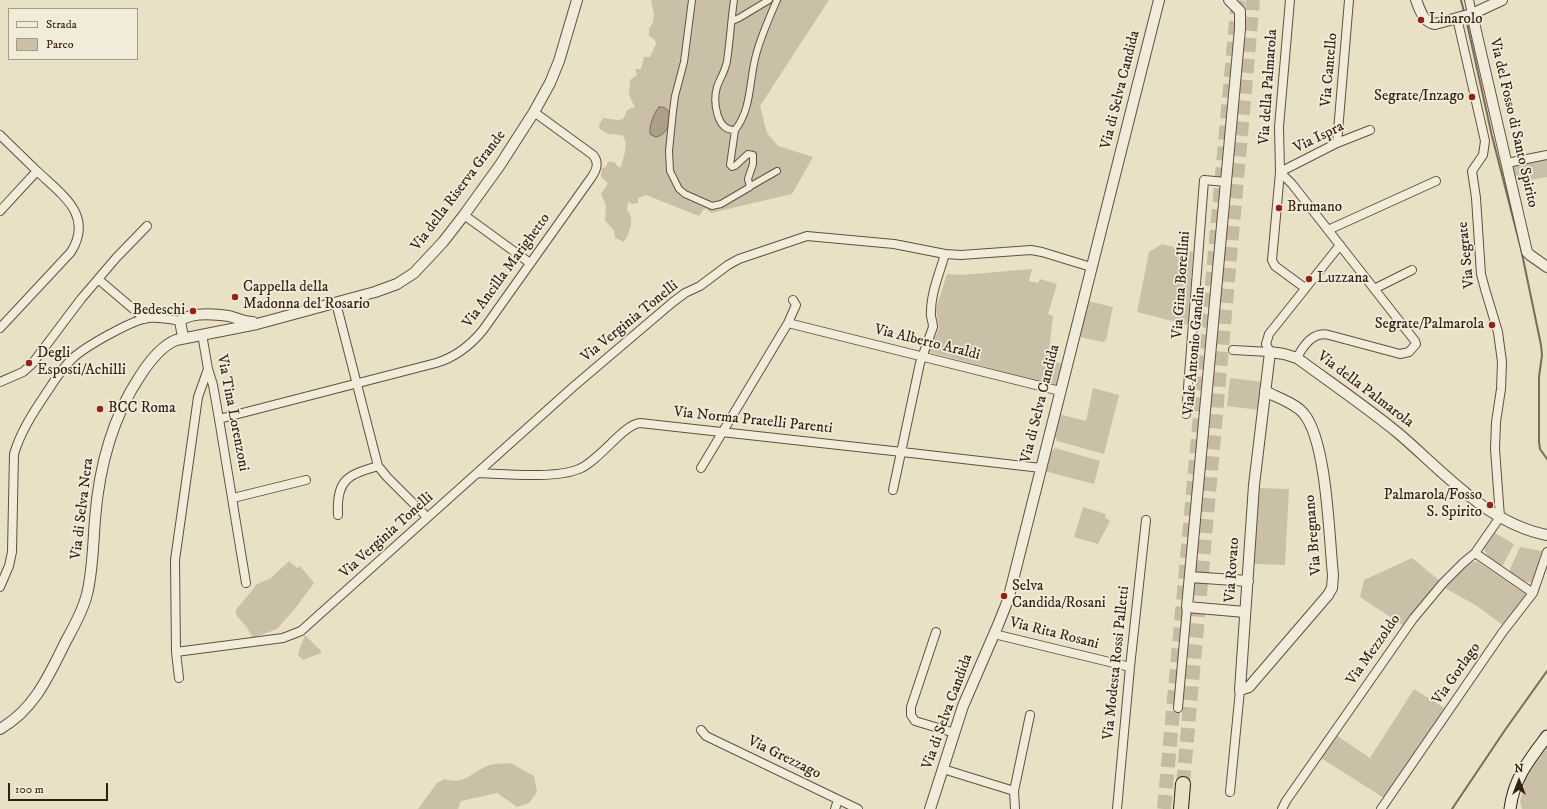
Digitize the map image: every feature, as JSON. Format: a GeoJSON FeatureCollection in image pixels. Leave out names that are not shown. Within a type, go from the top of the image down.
{"type":"FeatureCollection","features":[{"type":"Feature","properties":{"kind":"highway"},"geometry":{"type":"LineString","coordinates":[[1181,809],[1183,784]]}},
{"type":"Feature","properties":{"kind":"main road"},"geometry":{"type":"LineString","coordinates":[[1510,809],[1514,787],[1522,770],[1547,736]]}},
{"type":"Feature","properties":{"kind":"street","name":"Via della Riserva Grande"},"geometry":{"type":"LineString","coordinates":[[227,329],[254,324],[386,289],[405,279],[426,261],[464,215],[534,112],[550,83],[559,61],[577,0]]}},
{"type":"Feature","properties":{"kind":"street"},"geometry":{"type":"LineString","coordinates":[[692,0],[684,62],[674,104],[669,158],[670,171],[679,188],[685,194],[710,208],[721,204],[777,171]]}},
{"type":"Feature","properties":{"kind":"street"},"geometry":{"type":"LineString","coordinates":[[734,0],[726,64],[724,73],[717,87],[716,100],[719,120],[730,130],[735,130]]}},
{"type":"Feature","properties":{"kind":"street"},"geometry":{"type":"LineString","coordinates":[[732,21],[769,0]]}},
{"type":"Feature","properties":{"kind":"street"},"geometry":{"type":"LineString","coordinates":[[749,187],[750,183],[748,179],[753,164],[753,155],[748,154],[734,166],[732,167],[730,165],[735,130],[746,108],[756,56],[777,0]]}},
{"type":"Feature","properties":{"kind":"street","name":"Via di Selva Candida"},"geometry":{"type":"LineString","coordinates":[[930,809],[970,689],[994,634],[1009,594],[1159,0]]}},
{"type":"Feature","properties":{"kind":"street","name":"Viale Antonio Gandin"},"geometry":{"type":"LineString","coordinates":[[1178,708],[1240,15],[1236,6],[1229,0]]}},
{"type":"Feature","properties":{"kind":"street","name":"Via della Palmarola"},"geometry":{"type":"LineString","coordinates":[[1290,0],[1279,127],[1280,172],[1292,184],[1340,245],[1415,341],[1416,345],[1411,351],[1398,354],[1332,335],[1322,334],[1308,341],[1297,358],[1396,432],[1455,485],[1500,517],[1521,528],[1547,534]]}},
{"type":"Feature","properties":{"kind":"street","name":"Via Cantello"},"geometry":{"type":"LineString","coordinates":[[1338,143],[1349,0]]}},
{"type":"Feature","properties":{"kind":"street"},"geometry":{"type":"LineString","coordinates":[[1416,0],[1423,16],[1429,23],[1438,24],[1472,14],[1502,0]]}},
{"type":"Feature","properties":{"kind":"street","name":"Via del Fosso di Santo Spirito"},"geometry":{"type":"LineString","coordinates":[[1469,0],[1527,252],[1547,267]]}},
{"type":"Feature","properties":{"kind":"street","name":"Via Segrate"},"geometry":{"type":"LineString","coordinates":[[1457,18],[1485,141],[1483,155],[1472,171],[1476,198],[1481,274],[1484,290],[1498,332],[1502,362],[1495,449],[1500,517]]}},
{"type":"Feature","properties":{"kind":"street","name":"Via Ancilla Marighetto"},"geometry":{"type":"LineString","coordinates":[[219,419],[436,363],[458,354],[470,344],[483,330],[596,169],[597,163],[593,155],[534,112]]}},
{"type":"Feature","properties":{"kind":"street","name":"Via Ispra"},"geometry":{"type":"LineString","coordinates":[[1280,172],[1338,143],[1370,130]]}},
{"type":"Feature","properties":{"kind":"street"},"geometry":{"type":"LineString","coordinates":[[0,135],[73,206],[79,220],[77,239],[71,252],[0,328]]}},
{"type":"Feature","properties":{"kind":"street"},"geometry":{"type":"LineString","coordinates":[[1507,162],[1547,155]]}},
{"type":"Feature","properties":{"kind":"street"},"geometry":{"type":"LineString","coordinates":[[0,211],[37,171]]}},
{"type":"Feature","properties":{"kind":"street"},"geometry":{"type":"LineString","coordinates":[[1280,172],[1273,262],[1275,266],[1305,288]]}},
{"type":"Feature","properties":{"kind":"street","name":"Via Gina Borellini"},"geometry":{"type":"LineString","coordinates":[[1186,414],[1204,180],[1226,182]]}},
{"type":"Feature","properties":{"kind":"street"},"geometry":{"type":"LineString","coordinates":[[1328,230],[1436,181]]}},
{"type":"Feature","properties":{"kind":"street"},"geometry":{"type":"LineString","coordinates":[[464,215],[530,263]]}},
{"type":"Feature","properties":{"kind":"street"},"geometry":{"type":"LineString","coordinates":[[0,382],[24,372],[35,362],[71,312],[98,279],[148,226]]}},
{"type":"Feature","properties":{"kind":"street","name":"Via Verginia Tonelli"},"geometry":{"type":"LineString","coordinates":[[176,652],[283,638],[301,632],[573,387],[673,302],[739,260],[807,236],[894,244],[945,254],[1037,250],[1091,267]]}},
{"type":"Feature","properties":{"kind":"street"},"geometry":{"type":"LineString","coordinates":[[1270,352],[1266,345],[1268,336],[1340,245]]}},
{"type":"Feature","properties":{"kind":"street"},"geometry":{"type":"LineString","coordinates":[[893,490],[922,355],[933,327],[933,321],[930,313],[935,288],[945,254]]}},
{"type":"Feature","properties":{"kind":"street"},"geometry":{"type":"LineString","coordinates":[[1374,289],[1412,270]]}},
{"type":"Feature","properties":{"kind":"street"},"geometry":{"type":"LineString","coordinates":[[98,279],[145,319]]}},
{"type":"Feature","properties":{"kind":"street"},"geometry":{"type":"LineString","coordinates":[[701,468],[788,323],[796,305],[793,300]]}},
{"type":"Feature","properties":{"kind":"street"},"geometry":{"type":"LineString","coordinates":[[336,303],[378,466],[427,517]]}},
{"type":"Feature","properties":{"kind":"street","name":"Via della Riserva Grande"},"geometry":{"type":"LineString","coordinates":[[180,321],[184,317],[191,316],[225,316],[248,322],[263,321]]}},
{"type":"Feature","properties":{"kind":"street"},"geometry":{"type":"LineString","coordinates":[[225,316],[228,320],[227,329]]}},
{"type":"Feature","properties":{"kind":"street"},"geometry":{"type":"LineString","coordinates":[[0,587],[9,566],[12,552],[14,454],[28,420],[62,370],[76,355],[100,340],[133,323],[145,319],[180,321],[183,337]]}},
{"type":"Feature","properties":{"kind":"street","name":"Via Alberto Araldi"},"geometry":{"type":"LineString","coordinates":[[788,323],[922,355],[1060,391]]}},
{"type":"Feature","properties":{"kind":"street","name":"Via di Selva Nera"},"geometry":{"type":"LineString","coordinates":[[0,728],[24,711],[40,692],[84,603],[88,588],[97,501],[102,469],[112,434],[125,402],[138,378],[156,355],[169,343],[183,337],[227,329]]}},
{"type":"Feature","properties":{"kind":"street","name":"Via Tina Lorenzoni"},"geometry":{"type":"LineString","coordinates":[[202,334],[208,369],[213,385],[233,498],[246,583]]}},
{"type":"Feature","properties":{"kind":"street"},"geometry":{"type":"LineString","coordinates":[[1233,350],[1270,352],[1297,358]]}},
{"type":"Feature","properties":{"kind":"street","name":"Via Rovato"},"geometry":{"type":"LineString","coordinates":[[1230,792],[1240,690],[1254,485],[1270,352]]}},
{"type":"Feature","properties":{"kind":"street"},"geometry":{"type":"LineString","coordinates":[[179,678],[176,652],[175,560],[198,397],[208,369]]}},
{"type":"Feature","properties":{"kind":"street","name":"Via Bregnano"},"geometry":{"type":"LineString","coordinates":[[1240,690],[1249,687],[1328,595],[1333,583],[1324,479],[1317,442],[1308,420],[1303,413],[1265,391]]}},
{"type":"Feature","properties":{"kind":"street","name":"Via Norma Pratelli Parenti"},"geometry":{"type":"LineString","coordinates":[[478,473],[516,475],[568,472],[585,466],[603,453],[629,428],[637,424],[723,432],[1040,468]]}},
{"type":"Feature","properties":{"kind":"street"},"geometry":{"type":"LineString","coordinates":[[338,515],[339,497],[345,481],[355,473],[378,466]]}},
{"type":"Feature","properties":{"kind":"street"},"geometry":{"type":"LineString","coordinates":[[233,498],[306,480]]}},
{"type":"Feature","properties":{"kind":"street","name":"Via Mezzoldo"},"geometry":{"type":"LineString","coordinates":[[1282,809],[1286,801],[1412,619],[1443,583],[1475,553],[1500,517]]}},
{"type":"Feature","properties":{"kind":"street","name":"Via Modesta Rossi Palletti"},"geometry":{"type":"LineString","coordinates":[[1117,809],[1130,667],[1146,520]]}},
{"type":"Feature","properties":{"kind":"street","name":"Via Gorlago"},"geometry":{"type":"LineString","coordinates":[[1381,809],[1502,633],[1533,593],[1547,552]]}},
{"type":"Feature","properties":{"kind":"street"},"geometry":{"type":"LineString","coordinates":[[1475,553],[1533,593]]}},
{"type":"Feature","properties":{"kind":"street"},"geometry":{"type":"LineString","coordinates":[[1190,577],[1248,581]]}},
{"type":"Feature","properties":{"kind":"street"},"geometry":{"type":"LineString","coordinates":[[1187,607],[1245,612]]}},
{"type":"Feature","properties":{"kind":"street"},"geometry":{"type":"LineString","coordinates":[[936,632],[912,706],[911,715],[915,721],[955,733]]}},
{"type":"Feature","properties":{"kind":"street","name":"Via Rita Rosani"},"geometry":{"type":"LineString","coordinates":[[994,634],[1130,667]]}},
{"type":"Feature","properties":{"kind":"street"},"geometry":{"type":"LineString","coordinates":[[1015,809],[1014,791],[1030,715]]}},
{"type":"Feature","properties":{"kind":"street","name":"Via Grezzago"},"geometry":{"type":"LineString","coordinates":[[701,730],[706,736],[858,809]]}},
{"type":"Feature","properties":{"kind":"street"},"geometry":{"type":"LineString","coordinates":[[943,769],[1014,791]]}},
{"type":"Feature","properties":{"kind":"street"},"geometry":{"type":"LineString","coordinates":[[836,809],[838,800]]}},
{"type":"Feature","properties":{"kind":"green space"},"geometry":{"type":"Polygon","coordinates":[[[651,0],[829,0],[760,106],[767,133],[778,146],[813,157],[792,194],[711,213],[705,208],[699,216],[646,195],[638,198],[638,203],[632,204],[628,202],[627,210],[631,218],[631,226],[624,242],[615,238],[614,230],[605,221],[606,205],[601,194],[608,183],[601,177],[602,168],[606,167],[608,162],[614,162],[618,167],[621,167],[626,142],[622,135],[608,134],[600,129],[599,125],[603,118],[618,120],[623,119],[627,110],[635,108],[629,95],[630,80],[637,75],[635,69],[641,69],[644,57],[650,57],[656,44],[655,40],[649,36],[649,28],[653,23],[654,14],[651,0]]]}},
{"type":"Feature","properties":{"kind":"green space"},"geometry":{"type":"Polygon","coordinates":[[[1547,159],[1547,177],[1516,183],[1512,165],[1547,159]]]}},
{"type":"Feature","properties":{"kind":"green space"},"geometry":{"type":"Polygon","coordinates":[[[1162,244],[1193,252],[1188,325],[1137,312],[1149,252],[1162,244]]]}},
{"type":"Feature","properties":{"kind":"green space"},"geometry":{"type":"Polygon","coordinates":[[[1032,269],[1029,281],[1038,283],[1040,279],[1057,284],[1048,314],[1053,316],[1048,360],[1063,364],[1057,386],[929,352],[939,328],[936,309],[947,274],[962,275],[1032,269]]]}},
{"type":"Feature","properties":{"kind":"green space"},"geometry":{"type":"Polygon","coordinates":[[[1088,301],[1113,307],[1106,340],[1103,342],[1080,337],[1088,301]]]}},
{"type":"Feature","properties":{"kind":"green space"},"geometry":{"type":"Polygon","coordinates":[[[1230,378],[1263,382],[1259,410],[1227,406],[1230,378]]]}},
{"type":"Feature","properties":{"kind":"green space"},"geometry":{"type":"Polygon","coordinates":[[[1093,388],[1119,395],[1104,454],[1057,441],[1054,434],[1059,414],[1086,421],[1093,388]]]}},
{"type":"Feature","properties":{"kind":"green space"},"geometry":{"type":"Polygon","coordinates":[[[1055,448],[1100,461],[1094,484],[1044,471],[1046,459],[1055,448]]]}},
{"type":"Feature","properties":{"kind":"green space"},"geometry":{"type":"Polygon","coordinates":[[[1258,488],[1289,489],[1285,565],[1253,564],[1258,488]]]}},
{"type":"Feature","properties":{"kind":"green space"},"geometry":{"type":"Polygon","coordinates":[[[1083,507],[1106,514],[1105,517],[1110,521],[1098,544],[1074,537],[1083,507]]]}},
{"type":"Feature","properties":{"kind":"green space"},"geometry":{"type":"Polygon","coordinates":[[[1495,533],[1514,544],[1503,565],[1500,565],[1490,558],[1484,549],[1495,533]]]}},
{"type":"Feature","properties":{"kind":"green space"},"geometry":{"type":"Polygon","coordinates":[[[1520,547],[1542,551],[1532,582],[1523,581],[1510,572],[1520,547]]]}},
{"type":"Feature","properties":{"kind":"green space"},"geometry":{"type":"Polygon","coordinates":[[[1412,558],[1440,581],[1404,626],[1360,597],[1364,580],[1412,558]]]}},
{"type":"Feature","properties":{"kind":"green space"},"geometry":{"type":"Polygon","coordinates":[[[289,561],[297,568],[300,566],[314,583],[277,629],[253,638],[246,626],[236,615],[236,610],[257,584],[271,578],[289,561]]]}},
{"type":"Feature","properties":{"kind":"green space"},"geometry":{"type":"Polygon","coordinates":[[[1478,562],[1527,595],[1504,626],[1477,606],[1445,588],[1468,564],[1478,562]]]}},
{"type":"Feature","properties":{"kind":"green space"},"geometry":{"type":"Polygon","coordinates":[[[305,635],[321,651],[321,653],[303,660],[298,655],[305,635]]]}},
{"type":"Feature","properties":{"kind":"green space"},"geometry":{"type":"Polygon","coordinates":[[[1414,689],[1446,709],[1384,798],[1321,758],[1336,735],[1370,758],[1414,689]]]}},
{"type":"Feature","properties":{"kind":"green space"},"geometry":{"type":"Polygon","coordinates":[[[1547,741],[1547,809],[1522,809],[1520,802],[1528,768],[1547,741]]]}},
{"type":"Feature","properties":{"kind":"green space"},"geometry":{"type":"Polygon","coordinates":[[[511,763],[534,776],[537,792],[529,803],[517,807],[497,793],[461,801],[458,809],[418,809],[437,783],[444,779],[457,781],[462,780],[489,765],[511,763]]]}},
{"type":"Feature","properties":{"kind":"shaded area"},"geometry":{"type":"Polygon","coordinates":[[[659,107],[668,110],[670,120],[666,131],[656,137],[650,133],[650,125],[659,107]]]}},
{"type":"Feature","properties":{"kind":"waterway"},"geometry":{"type":"LineString","coordinates":[[1461,0],[1464,12]]}},
{"type":"Feature","properties":{"kind":"waterway"},"geometry":{"type":"LineString","coordinates":[[1466,19],[1492,136],[1521,249],[1541,345],[1542,355],[1539,377],[1539,442],[1540,449],[1547,459]]}},
{"type":"Feature","properties":{"kind":"waterway"},"geometry":{"type":"LineString","coordinates":[[1452,809],[1547,671]]}},
{"type":"Feature","properties":{"kind":"tunnel"},"geometry":{"type":"LineString","coordinates":[[1164,809],[1238,0]]}},
{"type":"Feature","properties":{"kind":"tunnel"},"geometry":{"type":"LineString","coordinates":[[1183,784],[1253,0]]}},
{"type":"Feature","properties":{"kind":"place","name":"Linarolo"},"geometry":{"type":"Point","coordinates":[1421,20]}},
{"type":"Feature","properties":{"kind":"place","name":"Segrate/Inzago"},"geometry":{"type":"Point","coordinates":[1472,97]}},
{"type":"Feature","properties":{"kind":"place","name":"Brumano"},"geometry":{"type":"Point","coordinates":[1279,208]}},
{"type":"Feature","properties":{"kind":"place","name":"Luzzana"},"geometry":{"type":"Point","coordinates":[1309,279]}},
{"type":"Feature","properties":{"kind":"place","name":"Cappella della Madonna del Rosario"},"geometry":{"type":"Point","coordinates":[235,297]}},
{"type":"Feature","properties":{"kind":"place","name":"Bedeschi"},"geometry":{"type":"Point","coordinates":[193,311]}},
{"type":"Feature","properties":{"kind":"place","name":"Segrate/Palmarola"},"geometry":{"type":"Point","coordinates":[1492,325]}},
{"type":"Feature","properties":{"kind":"place","name":"Degli Esposti/Achilli"},"geometry":{"type":"Point","coordinates":[29,363]}},
{"type":"Feature","properties":{"kind":"place","name":"BCC Roma"},"geometry":{"type":"Point","coordinates":[100,409]}},
{"type":"Feature","properties":{"kind":"place","name":"Palmarola/Fosso S. Spirito"},"geometry":{"type":"Point","coordinates":[1490,505]}},
{"type":"Feature","properties":{"kind":"place","name":"Selva Candida/Rosani"},"geometry":{"type":"Point","coordinates":[1004,596]}}]}
